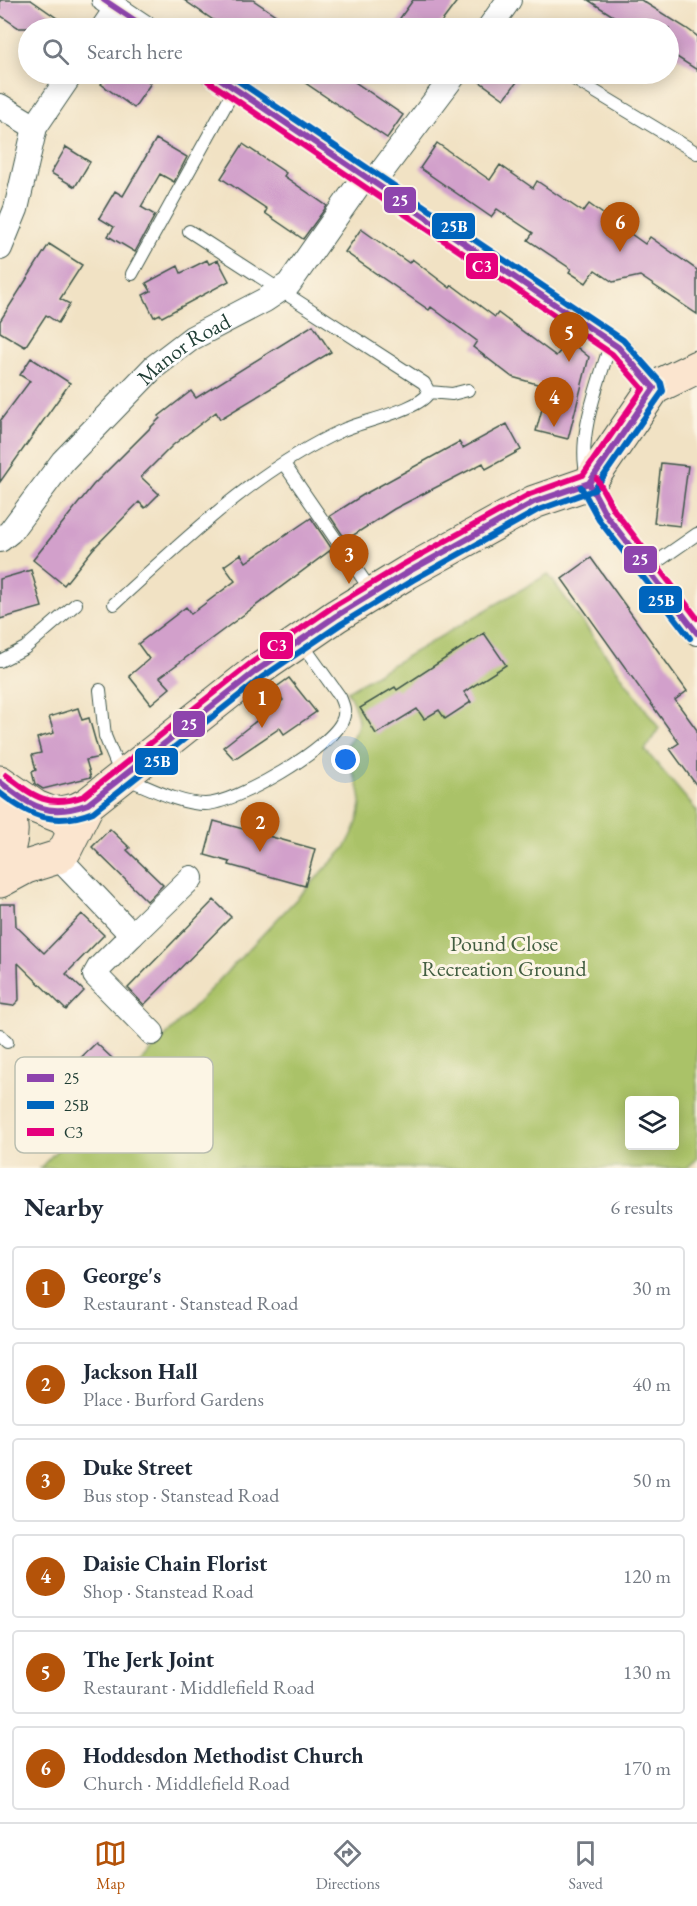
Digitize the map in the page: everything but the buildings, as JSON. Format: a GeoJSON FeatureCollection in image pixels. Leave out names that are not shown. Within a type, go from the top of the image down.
{"type":"FeatureCollection","features":[{"type":"Feature","properties":{"kind":"street"},"geometry":{"type":"LineString","coordinates":[[497,18],[509,0]]}},
{"type":"Feature","properties":{"kind":"street"},"geometry":{"type":"LineString","coordinates":[[106,18],[110,3],[132,18]]}},
{"type":"Feature","properties":{"kind":"street"},"geometry":{"type":"LineString","coordinates":[[0,248],[16,209],[35,127],[64,84]]}},
{"type":"Feature","properties":{"kind":"street"},"geometry":{"type":"LineString","coordinates":[[229,84],[611,341],[629,356],[654,388]]}},
{"type":"Feature","properties":{"kind":"street","name":"Manor Road"},"geometry":{"type":"LineString","coordinates":[[5,536],[63,461],[154,368],[192,338],[280,290],[297,275],[369,180],[447,84]]}},
{"type":"Feature","properties":{"kind":"street"},"geometry":{"type":"LineString","coordinates":[[0,105],[35,127]]}},
{"type":"Feature","properties":{"kind":"street"},"geometry":{"type":"LineString","coordinates":[[0,881],[26,867],[61,836],[88,804],[300,640],[373,593],[534,502],[589,483],[654,388],[697,367]]}},
{"type":"Feature","properties":{"kind":"street"},"geometry":{"type":"LineString","coordinates":[[589,483],[606,515],[697,633]]}},
{"type":"Feature","properties":{"kind":"street"},"geometry":{"type":"LineString","coordinates":[[0,782],[36,807],[61,836],[132,935]]}},
{"type":"Feature","properties":{"kind":"street"},"geometry":{"type":"LineString","coordinates":[[0,791],[10,815],[12,840],[0,869]]}},
{"type":"Feature","properties":{"kind":"street"},"geometry":{"type":"LineString","coordinates":[[152,1033],[95,975],[99,968],[191,878]]}},
{"type":"Feature","properties":{"kind":"lane"},"geometry":{"type":"LineString","coordinates":[[583,84],[697,153]]}},
{"type":"Feature","properties":{"kind":"lane"},"geometry":{"type":"LineString","coordinates":[[132,274],[235,88]]}},
{"type":"Feature","properties":{"kind":"lane"},"geometry":{"type":"LineString","coordinates":[[189,231],[423,383],[429,392]]}},
{"type":"Feature","properties":{"kind":"lane"},"geometry":{"type":"LineString","coordinates":[[589,483],[582,457],[584,437],[611,341]]}},
{"type":"Feature","properties":{"kind":"lane"},"geometry":{"type":"LineString","coordinates":[[429,392],[452,394],[468,390]]}},
{"type":"Feature","properties":{"kind":"lane"},"geometry":{"type":"LineString","coordinates":[[114,604],[213,515],[284,464],[343,430],[418,404],[429,392]]}},
{"type":"Feature","properties":{"kind":"lane"},"geometry":{"type":"LineString","coordinates":[[284,464],[373,593]]}},
{"type":"Feature","properties":{"kind":"lane"},"geometry":{"type":"LineString","coordinates":[[648,568],[697,534]]}},
{"type":"Feature","properties":{"kind":"lane"},"geometry":{"type":"LineString","coordinates":[[0,661],[25,648],[76,604]]}},
{"type":"Feature","properties":{"kind":"lane"},"geometry":{"type":"LineString","coordinates":[[100,690],[105,736],[122,777],[185,800],[211,803],[249,792],[325,741],[340,726],[344,704],[300,640]]}},
{"type":"Feature","properties":{"kind":"green space","name":"Pound Close Recreation Ground"},"geometry":{"type":"Polygon","coordinates":[[[548,574],[659,728],[645,750],[697,811],[697,1159],[687,1168],[40,1168],[54,1153],[213,1153],[213,1057],[146,1057],[345,848],[358,821],[361,799],[355,776],[341,750],[357,729],[357,716],[347,691],[548,574]]]}},
{"type":"Feature","properties":{"kind":"transit line","name":"25"},"geometry":{"type":"LineString","coordinates":[[104,0],[131,18]]}},
{"type":"Feature","properties":{"kind":"transit line","name":"C3"},"geometry":{"type":"LineString","coordinates":[[6,775],[33,794],[51,801],[71,800],[84,796],[250,664],[331,608],[404,564],[530,494],[583,475],[643,389],[612,354],[212,84]]}},
{"type":"Feature","properties":{"kind":"transit line","name":"25"},"geometry":{"type":"LineString","coordinates":[[0,782],[21,798],[41,808],[62,810],[88,804],[256,671],[336,616],[408,572],[534,502],[589,483],[654,388],[618,347],[228,84]]}},
{"type":"Feature","properties":{"kind":"transit line","name":"25B"},"geometry":{"type":"LineString","coordinates":[[0,793],[22,808],[44,817],[67,819],[93,812],[261,678],[341,624],[413,580],[538,510],[594,490],[663,391],[661,383],[623,340],[243,84]]}},
{"type":"Feature","properties":{"kind":"transit line","name":"C3"},"geometry":{"type":"LineString","coordinates":[[597,479],[614,510],[697,618]]}},
{"type":"Feature","properties":{"kind":"transit line","name":"25"},"geometry":{"type":"LineString","coordinates":[[589,483],[606,515],[697,633]]}},
{"type":"Feature","properties":{"kind":"transit line","name":"25B"},"geometry":{"type":"LineString","coordinates":[[581,487],[599,520],[690,638]]}},
{"type":"Feature","properties":{"kind":"place","name":"Hoddesdon Methodist Church"},"geometry":{"type":"Point","coordinates":[620,252]}},
{"type":"Feature","properties":{"kind":"place","name":"The Jerk Joint"},"geometry":{"type":"Point","coordinates":[569,362]}},
{"type":"Feature","properties":{"kind":"place","name":"Daisie Chain Florist"},"geometry":{"type":"Point","coordinates":[554,427]}},
{"type":"Feature","properties":{"kind":"place","name":"Duke Street"},"geometry":{"type":"Point","coordinates":[349,584]}},
{"type":"Feature","properties":{"kind":"place","name":"George's"},"geometry":{"type":"Point","coordinates":[262,728]}},
{"type":"Feature","properties":{"kind":"place","name":"Jackson Hall"},"geometry":{"type":"Point","coordinates":[260,852]}}]}
